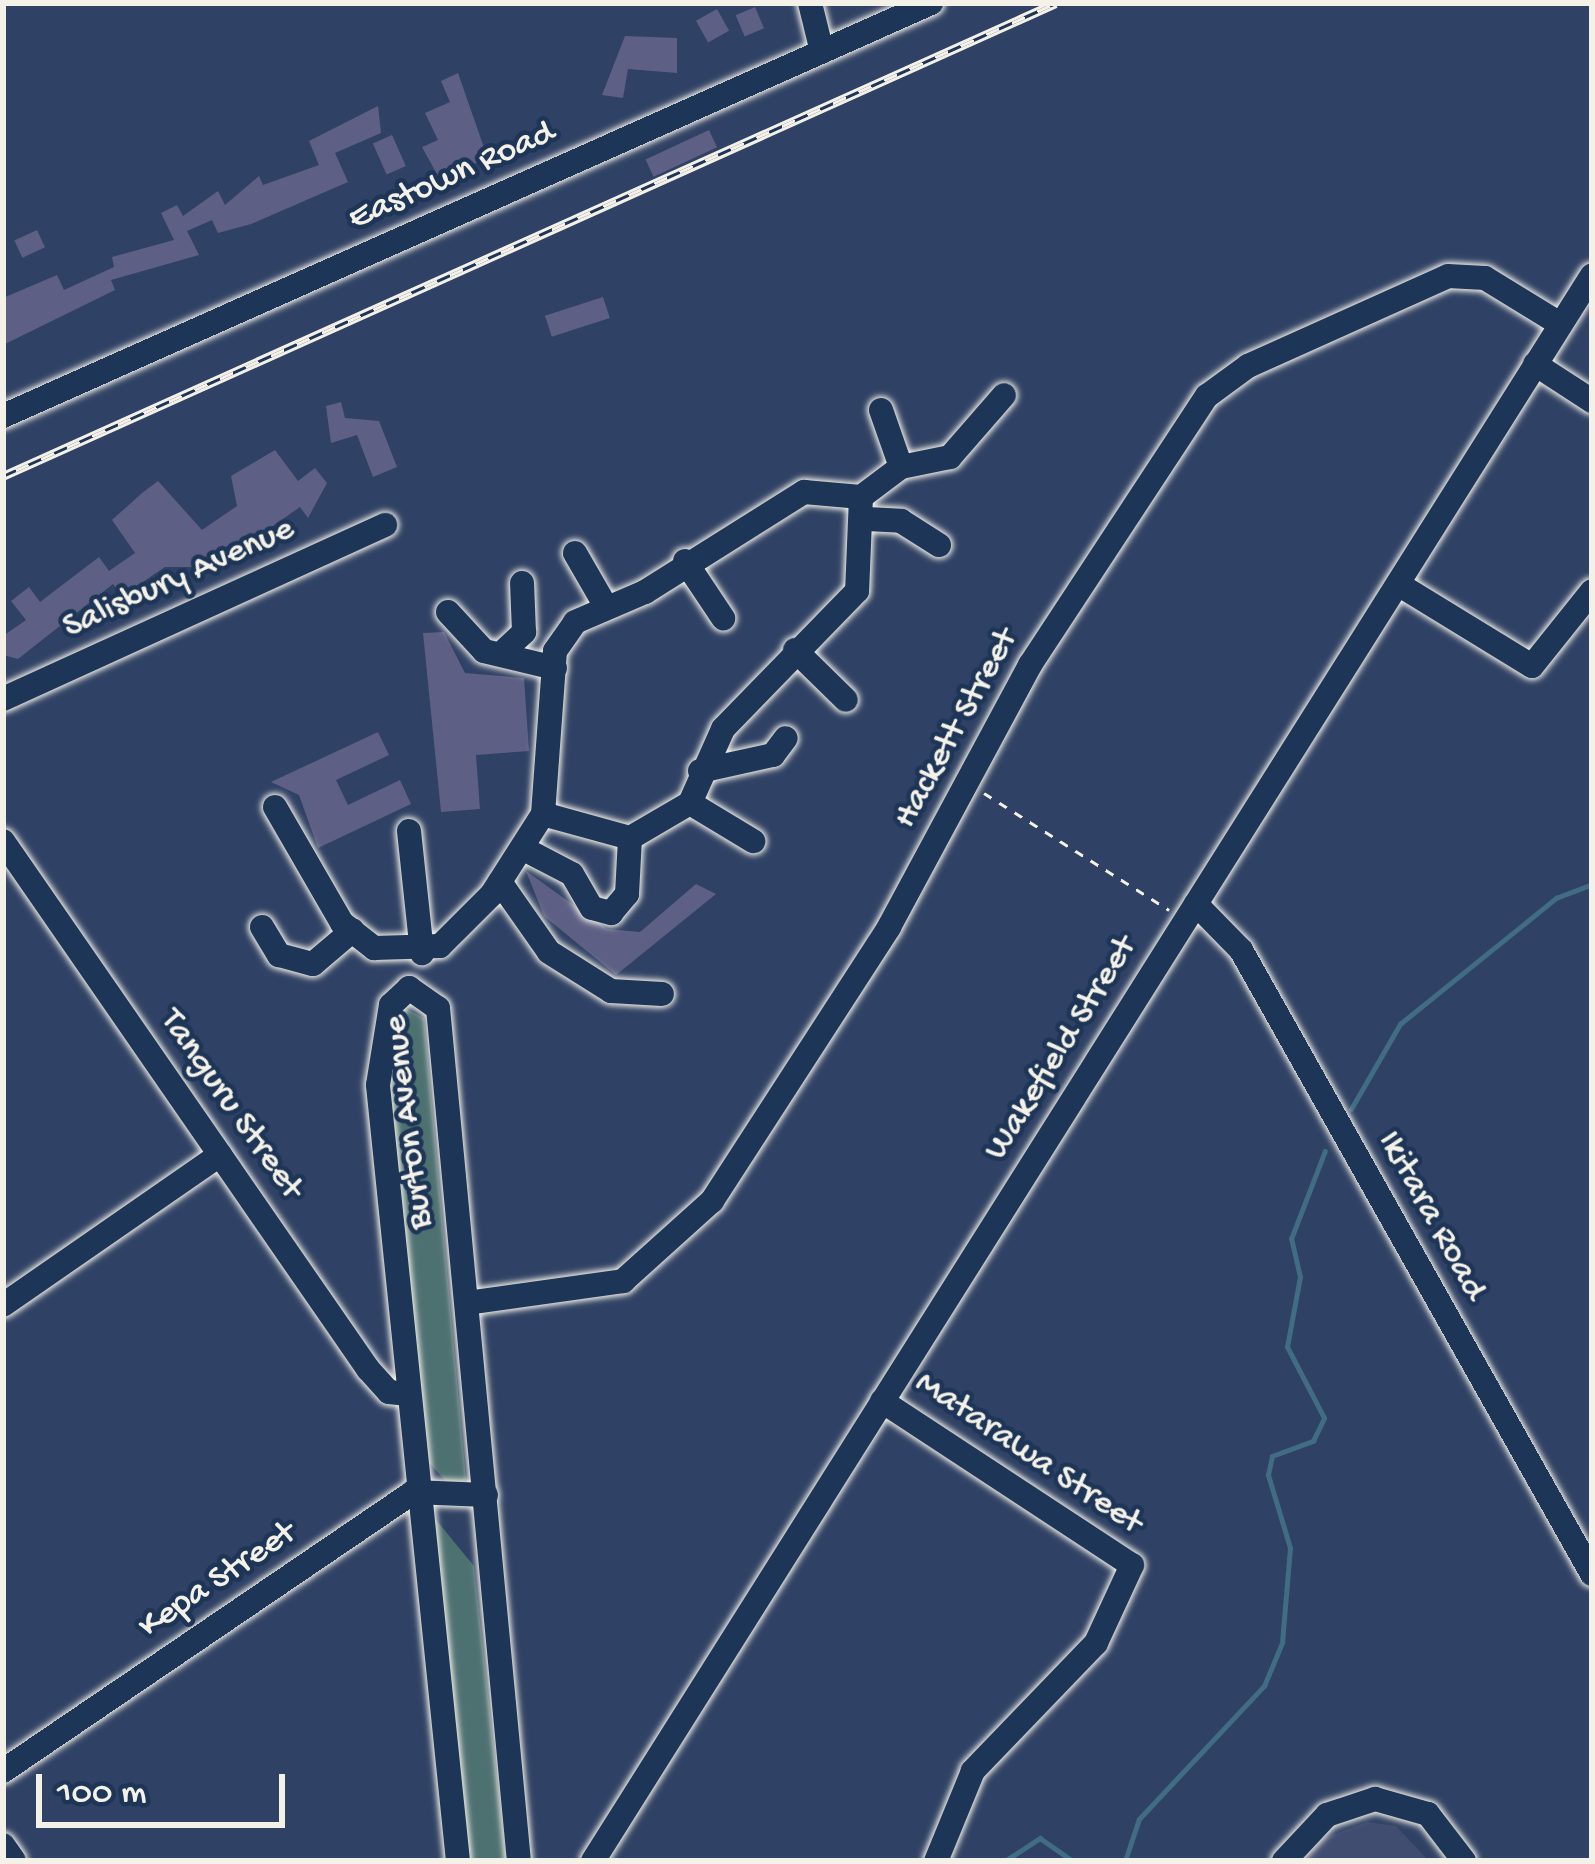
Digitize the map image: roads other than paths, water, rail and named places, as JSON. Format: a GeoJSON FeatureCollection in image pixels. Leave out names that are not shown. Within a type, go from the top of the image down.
{"type":"FeatureCollection","features":[{"type":"Feature","properties":{"kind":"street"},"geometry":{"type":"LineString","coordinates":[[810,3],[822,52]]}},
{"type":"Feature","properties":{"kind":"street","name":"Eastown Road"},"geometry":{"type":"LineString","coordinates":[[3,416],[931,3]]}},
{"type":"Feature","properties":{"kind":"street","name":"Wakefield Street"},"geometry":{"type":"LineString","coordinates":[[593,1861],[1592,275]]}},
{"type":"Feature","properties":{"kind":"street","name":"Hackett Street"},"geometry":{"type":"LineString","coordinates":[[467,1303],[610,1286],[697,1218],[890,927],[967,782],[1175,434],[1226,380],[1448,276],[1485,278],[1561,325]]}},
{"type":"Feature","properties":{"kind":"street"},"geometry":{"type":"LineString","coordinates":[[1535,364],[1592,401]]}},
{"type":"Feature","properties":{"kind":"street"},"geometry":{"type":"LineString","coordinates":[[543,814],[629,838],[690,803],[700,771],[795,650],[857,591],[864,508],[901,467],[950,458],[1004,395]]}},
{"type":"Feature","properties":{"kind":"street"},"geometry":{"type":"LineString","coordinates":[[881,410],[901,467]]}},
{"type":"Feature","properties":{"kind":"street"},"geometry":{"type":"LineString","coordinates":[[410,951],[500,882],[543,814],[555,668],[574,622],[804,491],[901,521],[939,545]]}},
{"type":"Feature","properties":{"kind":"street","name":"Salisbury Avenue"},"geometry":{"type":"LineString","coordinates":[[3,699],[386,525]]}},
{"type":"Feature","properties":{"kind":"street"},"geometry":{"type":"LineString","coordinates":[[575,553],[605,605]]}},
{"type":"Feature","properties":{"kind":"street"},"geometry":{"type":"LineString","coordinates":[[685,561],[723,618]]}},
{"type":"Feature","properties":{"kind":"street"},"geometry":{"type":"LineString","coordinates":[[506,649],[524,632],[522,583]]}},
{"type":"Feature","properties":{"kind":"street"},"geometry":{"type":"LineString","coordinates":[[1398,584],[1532,666],[1592,591]]}},
{"type":"Feature","properties":{"kind":"street"},"geometry":{"type":"LineString","coordinates":[[448,612],[484,651],[506,649],[555,668]]}},
{"type":"Feature","properties":{"kind":"street"},"geometry":{"type":"LineString","coordinates":[[795,650],[846,700]]}},
{"type":"Feature","properties":{"kind":"street"},"geometry":{"type":"LineString","coordinates":[[700,771],[773,755],[786,738]]}},
{"type":"Feature","properties":{"kind":"street"},"geometry":{"type":"LineString","coordinates":[[690,803],[753,841]]}},
{"type":"Feature","properties":{"kind":"street"},"geometry":{"type":"LineString","coordinates":[[274,806],[353,930],[410,951]]}},
{"type":"Feature","properties":{"kind":"street"},"geometry":{"type":"LineString","coordinates":[[410,832],[410,988]]}},
{"type":"Feature","properties":{"kind":"street"},"geometry":{"type":"LineString","coordinates":[[522,848],[572,874],[592,908],[610,913],[627,894],[629,838]]}},
{"type":"Feature","properties":{"kind":"street","name":"Tanguru Street"},"geometry":{"type":"LineString","coordinates":[[3,841],[376,1380],[408,1394]]}},
{"type":"Feature","properties":{"kind":"street"},"geometry":{"type":"LineString","coordinates":[[500,882],[549,952],[611,991],[662,994]]}},
{"type":"Feature","properties":{"kind":"street","name":"Ikitara Road"},"geometry":{"type":"LineString","coordinates":[[1191,912],[1240,950],[1592,1574]]}},
{"type":"Feature","properties":{"kind":"street"},"geometry":{"type":"LineString","coordinates":[[262,927],[279,955],[314,964],[353,930]]}},
{"type":"Feature","properties":{"kind":"street","name":"Burton Avenue"},"geometry":{"type":"LineString","coordinates":[[458,1861],[376,1060],[391,1005],[410,988],[438,1008],[519,1861]]}},
{"type":"Feature","properties":{"kind":"street"},"geometry":{"type":"LineString","coordinates":[[3,1305],[220,1155]]}},
{"type":"Feature","properties":{"kind":"street","name":"Matarawa Street"},"geometry":{"type":"LineString","coordinates":[[882,1401],[1132,1565],[1096,1642],[966,1781],[935,1861]]}},
{"type":"Feature","properties":{"kind":"street"},"geometry":{"type":"LineString","coordinates":[[422,1490],[485,1495]]}},
{"type":"Feature","properties":{"kind":"street","name":"Kepa Street"},"geometry":{"type":"LineString","coordinates":[[3,1771],[422,1490]]}},
{"type":"Feature","properties":{"kind":"street"},"geometry":{"type":"LineString","coordinates":[[1284,1861],[1327,1815],[1375,1798],[1428,1814],[1464,1861]]}},
{"type":"Feature","properties":{"kind":"street"},"geometry":{"type":"LineString","coordinates":[[3,1845],[14,1861]]}},
{"type":"Feature","properties":{"kind":"waterway"},"geometry":{"type":"LineString","coordinates":[[1351,1109],[1400,1024],[1556,898],[1592,884]]}},
{"type":"Feature","properties":{"kind":"waterway"},"geometry":{"type":"LineString","coordinates":[[1125,1861],[1139,1819],[1264,1686],[1282,1643],[1290,1548],[1268,1475],[1272,1456],[1313,1441],[1324,1418],[1287,1347],[1300,1277],[1291,1239],[1325,1151]]}},
{"type":"Feature","properties":{"kind":"waterway"},"geometry":{"type":"LineString","coordinates":[[1005,1861],[1040,1838],[1073,1861]]}},
{"type":"Feature","properties":{"kind":"railway"},"geometry":{"type":"LineString","coordinates":[[3,476],[1056,3]]}}]}
